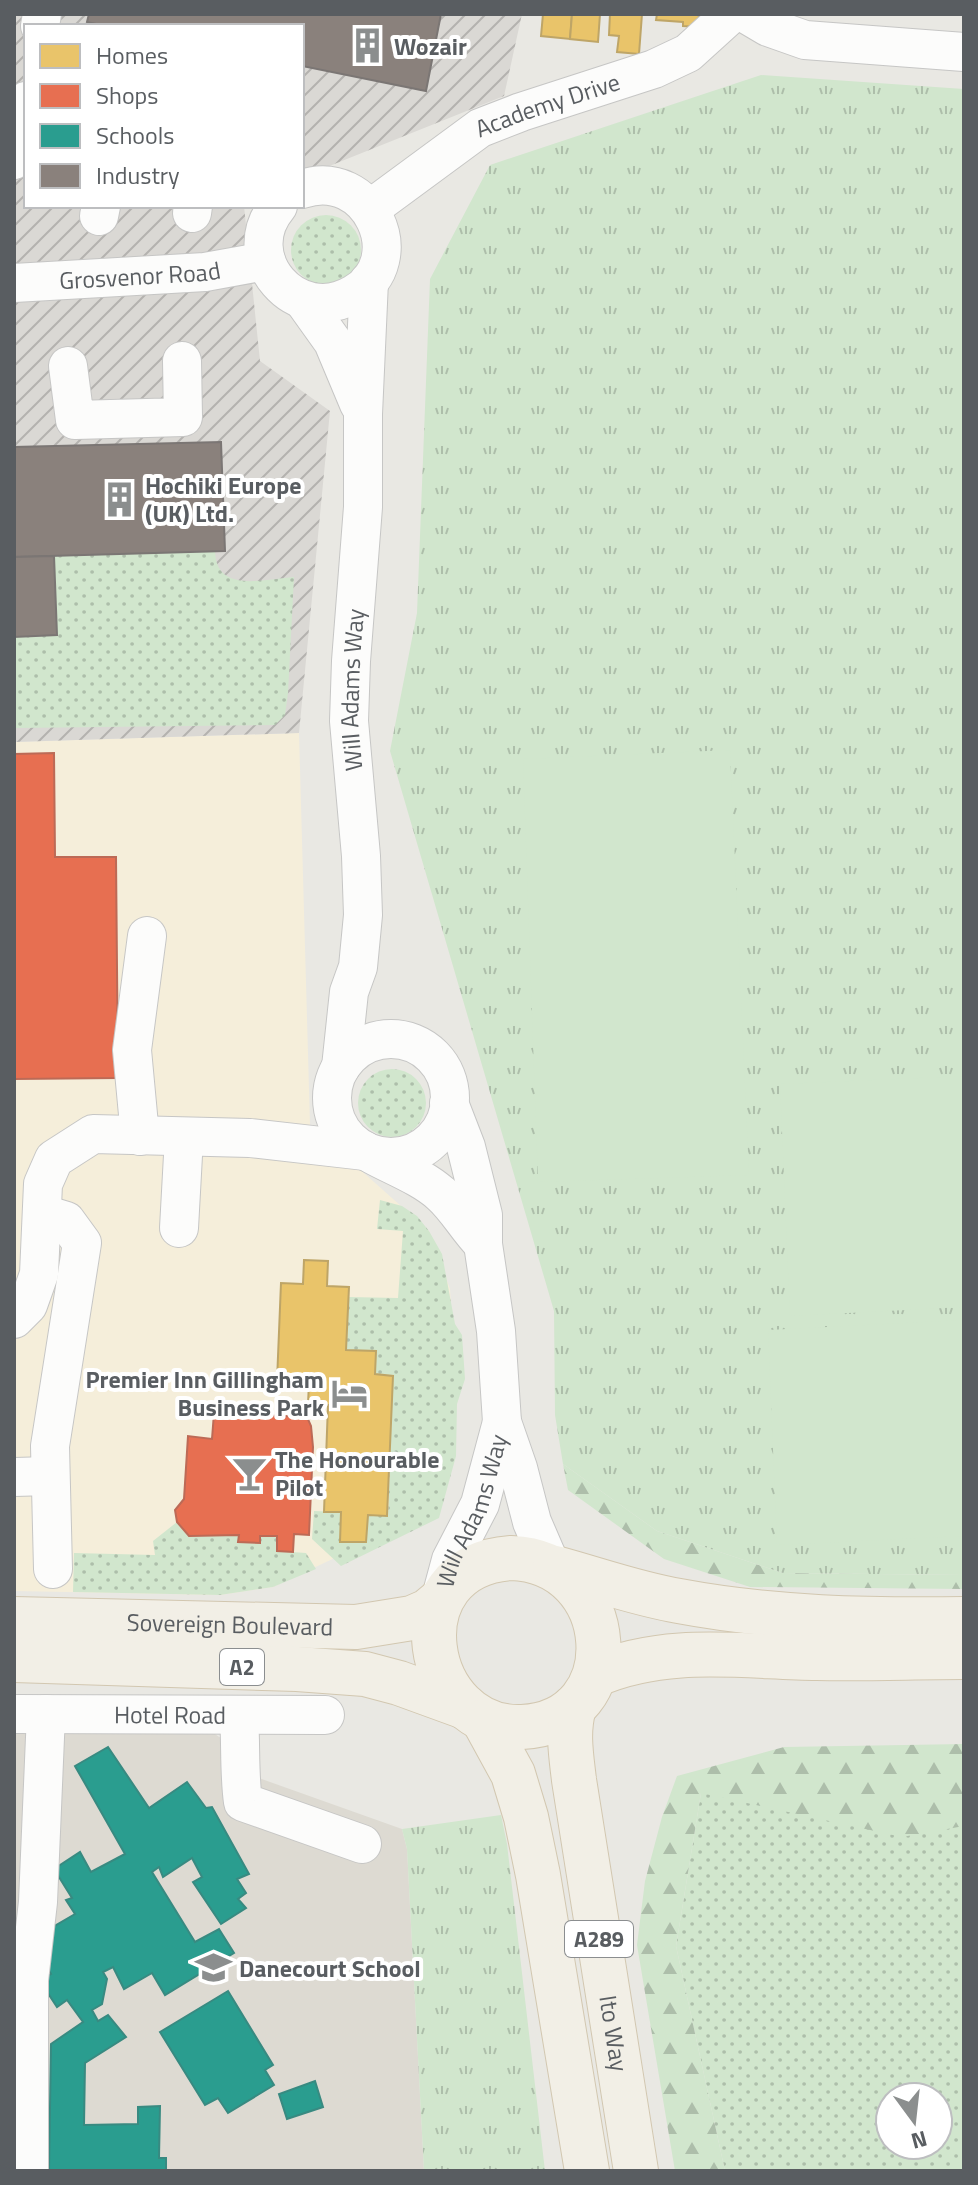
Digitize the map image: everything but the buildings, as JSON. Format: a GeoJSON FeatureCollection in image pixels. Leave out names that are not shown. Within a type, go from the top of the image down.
{"type":"FeatureCollection","features":[{"type":"Feature","properties":{"kind":"main road"},"geometry":{"type":"LineString","coordinates":[[964,1619],[812,1619],[727,1610],[632,1591],[517,1558],[494,1561],[466,1574],[440,1601],[433,1625],[436,1655],[450,1687],[475,1714],[508,1726],[534,1726],[557,1717],[584,1691],[627,1663],[705,1653],[816,1658],[964,1657]]}},
{"type":"Feature","properties":{"kind":"main road"},"geometry":{"type":"LineString","coordinates":[[553,1567],[576,1587],[593,1616],[599,1646],[584,1691]]}},
{"type":"Feature","properties":{"kind":"main road","name":"Sovereign Boulevard"},"geometry":{"type":"LineString","coordinates":[[14,1619],[356,1627],[412,1618],[440,1601]]}},
{"type":"Feature","properties":{"kind":"main road","name":"Sovereign Boulevard"},"geometry":{"type":"LineString","coordinates":[[14,1660],[365,1674],[399,1683],[475,1714]]}},
{"type":"Feature","properties":{"kind":"main road","name":"Ito Way"},"geometry":{"type":"LineString","coordinates":[[584,1691],[569,1734],[636,2171]]}},
{"type":"Feature","properties":{"kind":"main road","name":"Ito Way"},"geometry":{"type":"LineString","coordinates":[[475,1714],[513,1774],[526,1817],[587,2171]]}},
{"type":"Feature","properties":{"kind":"street","name":"Academy Drive"},"geometry":{"type":"LineString","coordinates":[[370,209],[480,128],[654,69],[688,53],[731,14]]}},
{"type":"Feature","properties":{"kind":"street"},"geometry":{"type":"LineString","coordinates":[[746,14],[768,27],[805,40],[964,52]]}},
{"type":"Feature","properties":{"kind":"street"},"geometry":{"type":"LineString","coordinates":[[14,160],[24,111]]}},
{"type":"Feature","properties":{"kind":"street"},"geometry":{"type":"LineString","coordinates":[[282,208],[267,225],[264,243],[266,261],[274,278],[287,291],[303,300],[321,303],[339,301],[356,293],[369,281],[378,264],[382,245],[379,226],[370,209],[357,196],[341,188],[324,185],[304,189]]}},
{"type":"Feature","properties":{"kind":"street","name":"Grosvenor Road"},"geometry":{"type":"LineString","coordinates":[[14,283],[205,272],[266,261]]}},
{"type":"Feature","properties":{"kind":"street","name":"Will Adams Way"},"geometry":{"type":"LineString","coordinates":[[336,1080],[349,992],[358,967],[363,915],[349,721],[363,507],[363,414],[369,281]]}},
{"type":"Feature","properties":{"kind":"street","name":"Will Adams Way"},"geometry":{"type":"LineString","coordinates":[[303,300],[333,342],[363,414]]}},
{"type":"Feature","properties":{"kind":"street"},"geometry":{"type":"LineString","coordinates":[[68,366],[75,420],[183,417],[182,361]]}},
{"type":"Feature","properties":{"kind":"street"},"geometry":{"type":"LineString","coordinates":[[140,1136],[132,1050],[147,936]]}},
{"type":"Feature","properties":{"kind":"street","name":"Will Adams Way"},"geometry":{"type":"LineString","coordinates":[[358,967],[375,1017],[387,1033],[398,1040]]}},
{"type":"Feature","properties":{"kind":"street"},"geometry":{"type":"LineString","coordinates":[[14,1319],[28,1305],[37,1283],[43,1184],[54,1159],[93,1134],[250,1138],[394,1157],[424,1147],[444,1123],[449,1103],[446,1079],[435,1060],[418,1046],[398,1040],[378,1041],[354,1052],[336,1080],[299,1119],[250,1138]]}},
{"type":"Feature","properties":{"kind":"street"},"geometry":{"type":"LineString","coordinates":[[336,1080],[334,1117],[339,1128],[355,1145],[441,1194],[467,1229],[483,1244]]}},
{"type":"Feature","properties":{"kind":"street","name":"Will Adams Way"},"geometry":{"type":"LineString","coordinates":[[449,1103],[466,1147],[483,1215],[483,1244],[496,1331],[502,1422],[532,1522],[553,1567]]}},
{"type":"Feature","properties":{"kind":"street"},"geometry":{"type":"LineString","coordinates":[[179,1228],[184,1137]]}},
{"type":"Feature","properties":{"kind":"street"},"geometry":{"type":"LineString","coordinates":[[43,1214],[66,1221],[82,1243],[50,1446],[32,1476],[53,1569]]}},
{"type":"Feature","properties":{"kind":"street","name":"Will Adams Way"},"geometry":{"type":"LineString","coordinates":[[440,1601],[451,1560],[480,1504],[502,1422]]}},
{"type":"Feature","properties":{"kind":"street"},"geometry":{"type":"LineString","coordinates":[[29,2171],[29,1980],[38,1902],[30,1714]]}},
{"type":"Feature","properties":{"kind":"street","name":"Hotel Road"},"geometry":{"type":"LineString","coordinates":[[30,1714],[325,1715]]}},
{"type":"Feature","properties":{"kind":"street"},"geometry":{"type":"LineString","coordinates":[[239,1716],[239,1775],[243,1802],[362,1844]]}},
{"type":"Feature","properties":{"kind":"shaded area"},"geometry":{"type":"Polygon","coordinates":[[[14,14],[522,14],[504,96],[304,176],[304,24],[24,24],[24,208],[244,208],[260,361],[330,411],[299,733],[14,742],[14,14]]]}},
{"type":"Feature","properties":{"kind":"shaded area"},"geometry":{"type":"Polygon","coordinates":[[[299,733],[310,1125],[429,1231],[450,1289],[457,1404],[441,1508],[273,1587],[220,1595],[14,1591],[14,742],[299,733]]]}},
{"type":"Feature","properties":{"kind":"shaded area","name":"Danecourt School"},"geometry":{"type":"Polygon","coordinates":[[[14,1727],[209,1730],[228,1743],[256,1777],[402,1829],[407,1849],[424,2171],[14,2171],[14,1727]]]}},
{"type":"Feature","properties":{"kind":"green space"},"geometry":{"type":"Polygon","coordinates":[[[761,75],[964,89],[964,1575],[783,1573],[657,1531],[563,1464],[555,1415],[554,1311],[390,751],[417,613],[430,279],[490,165],[761,75]]]}},
{"type":"Feature","properties":{"kind":"green space"},"geometry":{"type":"Polygon","coordinates":[[[326,215],[351,225],[361,250],[351,275],[326,285],[301,275],[291,250],[301,225],[326,215]]]}},
{"type":"Feature","properties":{"kind":"green space"},"geometry":{"type":"Polygon","coordinates":[[[215,551],[217,565],[233,579],[256,581],[294,577],[288,693],[285,715],[275,725],[14,728],[14,637],[57,635],[54,556],[215,551]]]}},
{"type":"Feature","properties":{"kind":"green space"},"geometry":{"type":"Polygon","coordinates":[[[730,750],[749,1175],[538,1182],[523,759],[730,750]]]}},
{"type":"Feature","properties":{"kind":"green space"},"geometry":{"type":"Polygon","coordinates":[[[392,1069],[416,1079],[426,1103],[416,1127],[392,1137],[368,1127],[358,1103],[368,1079],[392,1069]]]}},
{"type":"Feature","properties":{"kind":"green space"},"geometry":{"type":"Polygon","coordinates":[[[964,1076],[964,1307],[790,1316],[780,1084],[964,1076]]]}},
{"type":"Feature","properties":{"kind":"green space"},"geometry":{"type":"Polygon","coordinates":[[[380,1200],[402,1206],[417,1216],[442,1254],[455,1324],[462,1335],[465,1379],[457,1404],[456,1456],[439,1518],[341,1566],[312,1539],[314,1511],[341,1512],[341,1542],[366,1542],[368,1515],[388,1516],[393,1376],[375,1374],[346,1350],[348,1297],[398,1298],[403,1231],[377,1229],[380,1200]]]}},
{"type":"Feature","properties":{"kind":"green space"},"geometry":{"type":"Polygon","coordinates":[[[964,1320],[964,1536],[777,1545],[768,1330],[964,1320]]]}},
{"type":"Feature","properties":{"kind":"green space"},"geometry":{"type":"Polygon","coordinates":[[[563,1464],[657,1531],[783,1573],[964,1575],[964,1589],[750,1587],[664,1559],[568,1490],[563,1464]]]}},
{"type":"Feature","properties":{"kind":"green space"},"geometry":{"type":"Polygon","coordinates":[[[177,1522],[189,1536],[239,1535],[239,1542],[259,1543],[260,1536],[277,1536],[278,1551],[306,1553],[316,1569],[273,1587],[220,1595],[73,1592],[74,1553],[155,1555],[153,1541],[177,1522]]]}},
{"type":"Feature","properties":{"kind":"green space"},"geometry":{"type":"Polygon","coordinates":[[[964,1744],[964,2171],[725,2171],[676,1946],[701,1793],[964,1744]]]}},
{"type":"Feature","properties":{"kind":"green space"},"geometry":{"type":"Polygon","coordinates":[[[964,1744],[964,1826],[902,1837],[701,1793],[676,1946],[725,2171],[675,2171],[637,1945],[645,1881],[677,1776],[784,1747],[964,1744]]]}},
{"type":"Feature","properties":{"kind":"green space"},"geometry":{"type":"Polygon","coordinates":[[[501,1815],[545,2171],[424,2171],[407,1849],[402,1829],[501,1815]]]}},
{"type":"Feature","properties":{"kind":"place","name":"Wozair"},"geometry":{"type":"Point","coordinates":[368,46]}},
{"type":"Feature","properties":{"kind":"place","name":"Hochiki Europe (UK) Ltd."},"geometry":{"type":"Point","coordinates":[119,499]}},
{"type":"Feature","properties":{"kind":"place","name":"Premier Inn Gillingham Business Park"},"geometry":{"type":"Point","coordinates":[350,1393]}},
{"type":"Feature","properties":{"kind":"place","name":"The Honourable Pilot"},"geometry":{"type":"Point","coordinates":[249,1473]}},
{"type":"Feature","properties":{"kind":"place","name":"Danecourt School"},"geometry":{"type":"Point","coordinates":[213,1968]}}]}
